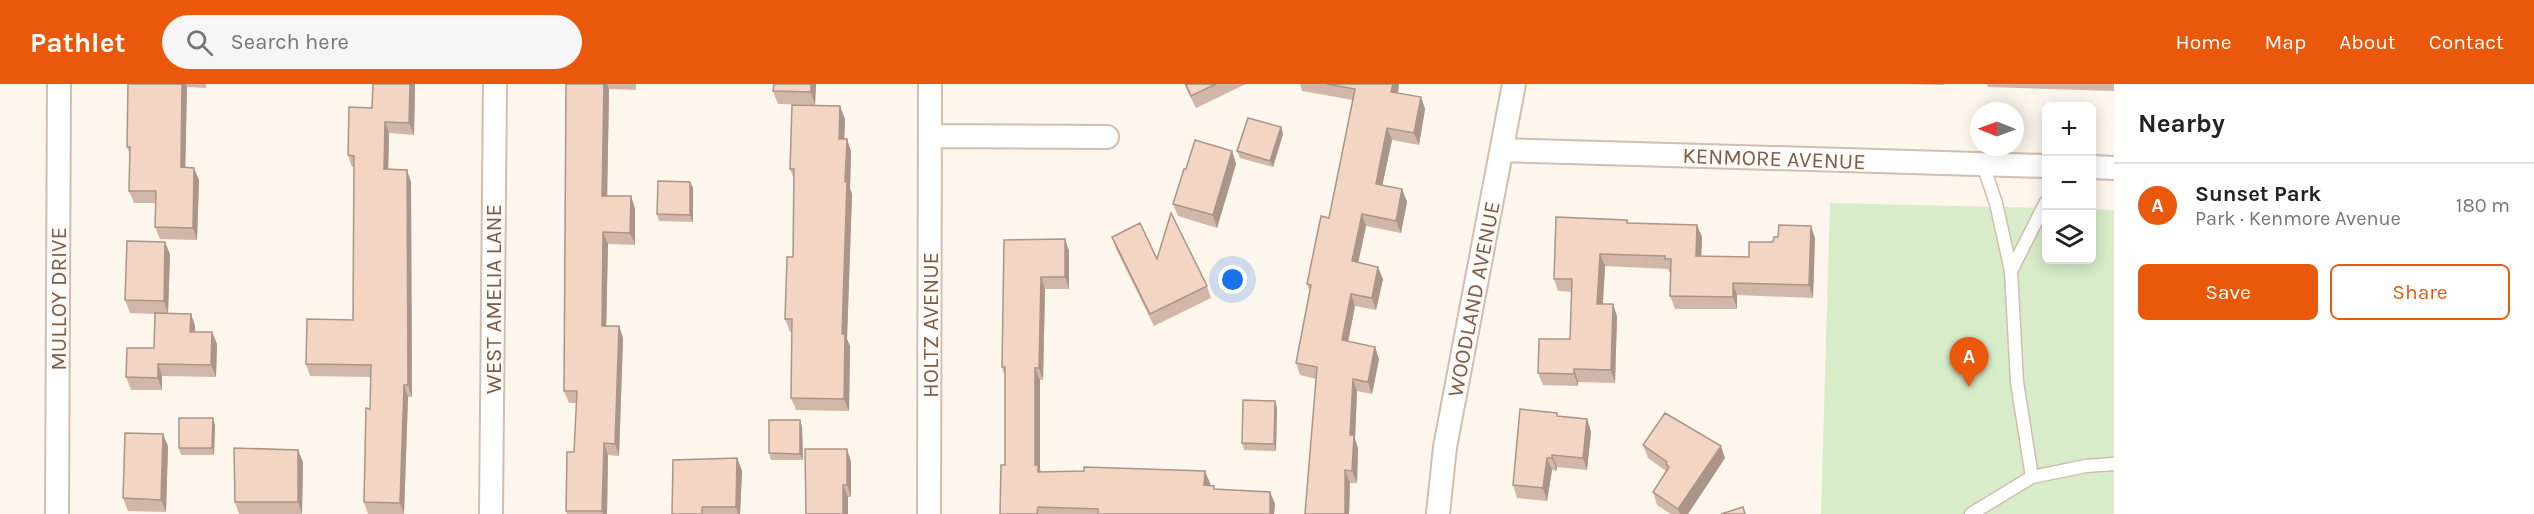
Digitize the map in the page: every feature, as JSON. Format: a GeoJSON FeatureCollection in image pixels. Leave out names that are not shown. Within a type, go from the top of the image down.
{"type":"FeatureCollection","features":[{"type":"Feature","properties":{"kind":"street","name":"MULLOY DRIVE"},"geometry":{"type":"LineString","coordinates":[[57,514],[59,84]]}},
{"type":"Feature","properties":{"kind":"street","name":"WEST AMELIA LANE"},"geometry":{"type":"LineString","coordinates":[[491,514],[495,84]]}},
{"type":"Feature","properties":{"kind":"street","name":"HOLTZ AVENUE"},"geometry":{"type":"LineString","coordinates":[[929,514],[930,84]]}},
{"type":"Feature","properties":{"kind":"street","name":"WOODLAND AVENUE"},"geometry":{"type":"LineString","coordinates":[[1438,514],[1444,447],[1514,84]]}},
{"type":"Feature","properties":{"kind":"street"},"geometry":{"type":"LineString","coordinates":[[930,136],[1107,137]]}},
{"type":"Feature","properties":{"kind":"street","name":"KENMORE AVENUE"},"geometry":{"type":"LineString","coordinates":[[1502,150],[2042,166]]}},
{"type":"Feature","properties":{"kind":"street"},"geometry":{"type":"LineString","coordinates":[[2096,167],[2114,168]]}},
{"type":"Feature","properties":{"kind":"lane"},"geometry":{"type":"LineString","coordinates":[[1983,165],[1996,203],[2011,271],[2017,382],[2032,477]]}},
{"type":"Feature","properties":{"kind":"lane"},"geometry":{"type":"LineString","coordinates":[[2011,271],[2042,210]]}},
{"type":"Feature","properties":{"kind":"lane"},"geometry":{"type":"LineString","coordinates":[[1971,514],[2032,477],[2086,466],[2114,464]]}},
{"type":"Feature","properties":{"kind":"green space"},"geometry":{"type":"Polygon","coordinates":[[[1830,203],[2042,208],[2042,264],[2096,264],[2096,209],[2114,210],[2114,514],[1821,514],[1830,203]]]}},
{"type":"Feature","properties":{"kind":"building"},"geometry":{"type":"Polygon","coordinates":[[[128,84],[182,84],[181,167],[194,168],[193,228],[155,227],[156,191],[129,191],[128,84]]]}},
{"type":"Feature","properties":{"kind":"building"},"geometry":{"type":"Polygon","coordinates":[[[373,84],[410,84],[409,123],[385,122],[384,169],[407,170],[408,385],[404,385],[400,503],[364,502],[366,408],[370,409],[371,365],[306,364],[307,319],[353,320],[354,156],[348,155],[349,107],[372,108],[373,84]]]}},
{"type":"Feature","properties":{"kind":"building"},"geometry":{"type":"Polygon","coordinates":[[[566,84],[604,84],[602,196],[631,196],[630,233],[603,232],[602,326],[619,326],[615,444],[604,443],[602,511],[566,511],[567,452],[574,452],[577,391],[564,391],[566,84]]]}},
{"type":"Feature","properties":{"kind":"building"},"geometry":{"type":"Polygon","coordinates":[[[774,84],[811,84],[811,92],[773,91],[774,84]]]}},
{"type":"Feature","properties":{"kind":"building"},"geometry":{"type":"Polygon","coordinates":[[[1186,84],[1216,84],[1191,96],[1186,84]]]}},
{"type":"Feature","properties":{"kind":"building"},"geometry":{"type":"Polygon","coordinates":[[[1327,84],[1393,84],[1391,92],[1421,97],[1414,133],[1387,128],[1376,184],[1402,189],[1396,221],[1362,214],[1352,261],[1378,267],[1372,298],[1351,294],[1342,340],[1375,347],[1368,382],[1353,379],[1350,435],[1354,435],[1352,471],[1345,470],[1345,514],[1305,514],[1317,367],[1296,363],[1311,285],[1307,284],[1321,216],[1329,218],[1355,89],[1327,84]]]}},
{"type":"Feature","properties":{"kind":"building"},"geometry":{"type":"Polygon","coordinates":[[[792,105],[840,106],[839,139],[847,139],[842,334],[845,334],[844,399],[791,398],[792,319],[785,319],[787,257],[793,257],[794,169],[790,169],[792,105]]]}},
{"type":"Feature","properties":{"kind":"building"},"geometry":{"type":"Polygon","coordinates":[[[1248,118],[1281,127],[1270,161],[1237,151],[1248,118]]]}},
{"type":"Feature","properties":{"kind":"building"},"geometry":{"type":"Polygon","coordinates":[[[1195,140],[1232,151],[1213,215],[1173,204],[1195,140]]]}},
{"type":"Feature","properties":{"kind":"building"},"geometry":{"type":"Polygon","coordinates":[[[658,181],[690,182],[690,215],[657,214],[658,181]]]}},
{"type":"Feature","properties":{"kind":"building"},"geometry":{"type":"Polygon","coordinates":[[[1171,213],[1207,286],[1150,314],[1112,237],[1140,223],[1157,259],[1171,213]]]}},
{"type":"Feature","properties":{"kind":"building"},"geometry":{"type":"Polygon","coordinates":[[[1556,217],[1627,220],[1627,223],[1697,225],[1696,256],[1749,257],[1749,242],[1773,242],[1774,237],[1778,237],[1779,225],[1811,226],[1809,285],[1733,283],[1733,297],[1670,296],[1671,259],[1665,259],[1665,256],[1600,254],[1597,304],[1613,304],[1611,370],[1574,369],[1574,374],[1538,373],[1539,339],[1570,339],[1572,279],[1554,279],[1556,217]]]}},
{"type":"Feature","properties":{"kind":"building"},"geometry":{"type":"Polygon","coordinates":[[[1065,239],[1065,277],[1041,277],[1039,368],[1035,368],[1035,465],[1038,465],[1038,472],[1084,471],[1084,467],[1205,471],[1204,485],[1214,486],[1214,489],[1270,492],[1270,514],[1098,514],[1098,509],[1038,507],[1037,514],[1000,514],[1001,465],[1005,465],[1005,367],[1002,367],[1004,240],[1065,239]]]}},
{"type":"Feature","properties":{"kind":"building"},"geometry":{"type":"Polygon","coordinates":[[[127,241],[165,242],[164,301],[125,300],[127,241]]]}},
{"type":"Feature","properties":{"kind":"building"},"geometry":{"type":"Polygon","coordinates":[[[155,313],[191,314],[190,332],[212,332],[211,365],[158,364],[158,378],[126,377],[127,348],[154,348],[155,313]]]}},
{"type":"Feature","properties":{"kind":"building"},"geometry":{"type":"Polygon","coordinates":[[[1243,400],[1275,401],[1274,444],[1242,443],[1243,400]]]}},
{"type":"Feature","properties":{"kind":"building"},"geometry":{"type":"Polygon","coordinates":[[[1520,409],[1587,419],[1583,458],[1552,455],[1552,458],[1547,458],[1543,488],[1513,485],[1520,409]]]}},
{"type":"Feature","properties":{"kind":"building"},"geometry":{"type":"Polygon","coordinates":[[[1665,413],[1721,446],[1678,509],[1653,492],[1669,467],[1667,462],[1643,445],[1665,413]]]}},
{"type":"Feature","properties":{"kind":"building"},"geometry":{"type":"Polygon","coordinates":[[[179,418],[213,418],[212,448],[179,448],[179,418]]]}},
{"type":"Feature","properties":{"kind":"building"},"geometry":{"type":"Polygon","coordinates":[[[769,420],[800,420],[800,454],[769,453],[769,420]]]}},
{"type":"Feature","properties":{"kind":"building"},"geometry":{"type":"Polygon","coordinates":[[[125,433],[163,434],[161,500],[123,498],[125,433]]]}},
{"type":"Feature","properties":{"kind":"building"},"geometry":{"type":"Polygon","coordinates":[[[234,448],[298,450],[298,502],[235,502],[234,448]]]}},
{"type":"Feature","properties":{"kind":"building"},"geometry":{"type":"Polygon","coordinates":[[[805,449],[847,449],[847,485],[843,485],[843,514],[806,514],[805,449]]]}},
{"type":"Feature","properties":{"kind":"building"},"geometry":{"type":"Polygon","coordinates":[[[737,458],[736,507],[702,507],[702,514],[672,514],[673,460],[737,458]]]}},
{"type":"Feature","properties":{"kind":"building"},"geometry":{"type":"Polygon","coordinates":[[[1743,507],[1745,514],[1721,514],[1743,507]]]}},
{"type":"Feature","properties":{"kind":"place","name":"Sunset Park"},"geometry":{"type":"Point","coordinates":[1969,387]}}]}
